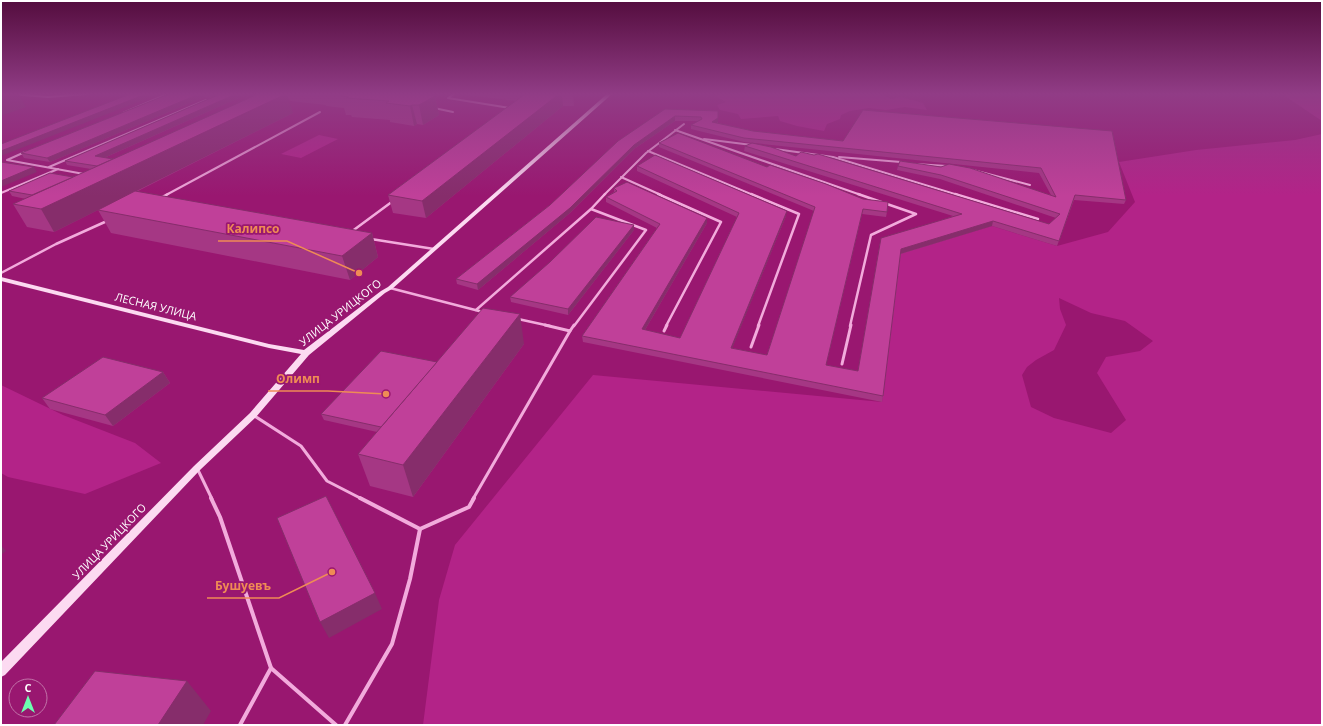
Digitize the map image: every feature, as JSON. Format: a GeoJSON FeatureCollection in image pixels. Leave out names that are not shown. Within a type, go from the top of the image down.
{"type":"FeatureCollection","features":[{"type":"Feature","properties":{"kind":"street","name":"УЛИЦА УРИЦКОГО"},"geometry":{"type":"LineString","coordinates":[[1,671],[197,468],[253,415],[306,353],[390,288],[572,128]]}},
{"type":"Feature","properties":{"kind":"street","name":"ЛЕСНАЯ УЛИЦА"},"geometry":{"type":"LineString","coordinates":[[1,279],[269,346],[306,353]]}},
{"type":"Feature","properties":{"kind":"lane"},"geometry":{"type":"LineString","coordinates":[[49,167],[141,128]]}},
{"type":"Feature","properties":{"kind":"lane"},"geometry":{"type":"LineString","coordinates":[[160,198],[290,128]]}},
{"type":"Feature","properties":{"kind":"lane"},"geometry":{"type":"LineString","coordinates":[[476,310],[592,209],[621,176],[648,151],[678,128]]}},
{"type":"Feature","properties":{"kind":"lane"},"geometry":{"type":"LineString","coordinates":[[675,130],[916,214],[871,235],[842,364]]}},
{"type":"Feature","properties":{"kind":"lane"},"geometry":{"type":"LineString","coordinates":[[696,138],[755,146]]}},
{"type":"Feature","properties":{"kind":"lane"},"geometry":{"type":"LineString","coordinates":[[771,148],[833,157],[903,163]]}},
{"type":"Feature","properties":{"kind":"lane"},"geometry":{"type":"LineString","coordinates":[[28,151],[7,160],[86,174]]}},
{"type":"Feature","properties":{"kind":"lane"},"geometry":{"type":"LineString","coordinates":[[648,151],[799,214],[751,347]]}},
{"type":"Feature","properties":{"kind":"lane"},"geometry":{"type":"LineString","coordinates":[[833,157],[1038,219]]}},
{"type":"Feature","properties":{"kind":"lane"},"geometry":{"type":"LineString","coordinates":[[911,163],[949,166]]}},
{"type":"Feature","properties":{"kind":"lane"},"geometry":{"type":"LineString","coordinates":[[1,193],[59,169]]}},
{"type":"Feature","properties":{"kind":"lane"},"geometry":{"type":"LineString","coordinates":[[972,170],[1030,185]]}},
{"type":"Feature","properties":{"kind":"lane"},"geometry":{"type":"LineString","coordinates":[[621,176],[722,222],[664,331]]}},
{"type":"Feature","properties":{"kind":"lane"},"geometry":{"type":"LineString","coordinates":[[354,236],[346,235],[394,200]]}},
{"type":"Feature","properties":{"kind":"lane"},"geometry":{"type":"LineString","coordinates":[[420,529],[469,507],[570,331],[646,230],[592,209]]}},
{"type":"Feature","properties":{"kind":"lane"},"geometry":{"type":"LineString","coordinates":[[1,273],[56,244],[111,220]]}},
{"type":"Feature","properties":{"kind":"lane"},"geometry":{"type":"LineString","coordinates":[[370,239],[434,249]]}},
{"type":"Feature","properties":{"kind":"lane"},"geometry":{"type":"LineString","coordinates":[[390,288],[484,312]]}},
{"type":"Feature","properties":{"kind":"lane"},"geometry":{"type":"LineString","coordinates":[[512,318],[570,331]]}},
{"type":"Feature","properties":{"kind":"lane"},"geometry":{"type":"LineString","coordinates":[[253,415],[300,446],[327,481],[420,529]]}},
{"type":"Feature","properties":{"kind":"lane"},"geometry":{"type":"LineString","coordinates":[[197,468],[220,517],[271,668],[336,725]]}},
{"type":"Feature","properties":{"kind":"lane"},"geometry":{"type":"LineString","coordinates":[[345,725],[392,644],[410,579],[420,529]]}},
{"type":"Feature","properties":{"kind":"lane"},"geometry":{"type":"LineString","coordinates":[[240,725],[271,668]]}},
{"type":"Feature","properties":{"kind":"shaded area"},"geometry":{"type":"Polygon","coordinates":[[[807,128],[825,128],[824,131],[807,128]]]}},
{"type":"Feature","properties":{"kind":"shaded area"},"geometry":{"type":"Polygon","coordinates":[[[1322,134],[1322,725],[423,725],[439,600],[455,545],[593,375],[882,402],[900,254],[992,226],[1057,246],[1108,232],[1135,202],[1119,162],[1196,150],[1295,140],[1322,134]],[[1059,298],[1060,309],[1066,325],[1054,350],[1027,367],[1022,375],[1031,407],[1054,418],[1111,433],[1126,420],[1097,373],[1106,357],[1140,351],[1153,341],[1125,321],[1091,313],[1059,298]]]}},
{"type":"Feature","properties":{"kind":"shaded area"},"geometry":{"type":"Polygon","coordinates":[[[319,135],[338,139],[301,158],[281,154],[319,135]]]}},
{"type":"Feature","properties":{"kind":"shaded area"},"geometry":{"type":"Polygon","coordinates":[[[1,385],[63,415],[135,443],[161,463],[85,494],[8,477],[1,473],[1,385]]]}},
{"type":"Feature","properties":{"kind":"building"},"geometry":{"type":"Polygon","coordinates":[[[43,128],[60,128],[1,151],[1,144],[43,128]]]}},
{"type":"Feature","properties":{"kind":"building"},"geometry":{"type":"Polygon","coordinates":[[[84,128],[119,128],[47,158],[21,153],[84,128]]]}},
{"type":"Feature","properties":{"kind":"building"},"geometry":{"type":"Polygon","coordinates":[[[142,128],[159,128],[95,156],[113,159],[97,166],[65,161],[142,128]]]}},
{"type":"Feature","properties":{"kind":"building"},"geometry":{"type":"Polygon","coordinates":[[[183,128],[214,128],[41,209],[13,204],[183,128]]]}},
{"type":"Feature","properties":{"kind":"building"},"geometry":{"type":"Polygon","coordinates":[[[479,128],[516,128],[422,201],[388,195],[479,128]]]}},
{"type":"Feature","properties":{"kind":"building"},"geometry":{"type":"Polygon","coordinates":[[[637,128],[658,128],[634,145],[570,208],[477,284],[456,279],[550,205],[618,141],[637,128]]]}},
{"type":"Feature","properties":{"kind":"building"},"geometry":{"type":"Polygon","coordinates":[[[703,128],[739,128],[753,131],[843,141],[851,128],[1075,128],[1112,131],[1126,200],[1075,195],[1059,241],[993,221],[901,249],[883,396],[582,336],[660,224],[606,197],[617,191],[614,188],[627,182],[707,218],[642,329],[680,338],[739,213],[637,166],[655,155],[787,211],[731,348],[767,355],[815,207],[659,143],[678,133],[767,167],[770,165],[826,184],[863,199],[888,202],[887,212],[863,209],[826,365],[858,371],[881,238],[962,214],[745,146],[752,143],[771,147],[796,156],[801,152],[814,155],[818,154],[1049,224],[1060,214],[941,175],[898,166],[900,161],[941,167],[949,164],[970,168],[1056,197],[1041,168],[744,138],[703,128]]]}},
{"type":"Feature","properties":{"kind":"building"},"geometry":{"type":"Polygon","coordinates":[[[1,162],[34,167],[1,181],[1,162]]]}},
{"type":"Feature","properties":{"kind":"building"},"geometry":{"type":"Polygon","coordinates":[[[50,173],[73,177],[32,195],[9,191],[50,173]]]}},
{"type":"Feature","properties":{"kind":"building"},"geometry":{"type":"Polygon","coordinates":[[[135,191],[372,233],[342,256],[98,210],[135,191]]]}},
{"type":"Feature","properties":{"kind":"building"},"geometry":{"type":"Polygon","coordinates":[[[596,217],[634,225],[568,309],[510,297],[550,262],[596,217]]]}},
{"type":"Feature","properties":{"kind":"building"},"geometry":{"type":"Polygon","coordinates":[[[483,308],[520,314],[403,465],[358,454],[483,308]]]}},
{"type":"Feature","properties":{"kind":"building"},"geometry":{"type":"Polygon","coordinates":[[[381,351],[437,362],[381,427],[321,414],[381,351]]]}},
{"type":"Feature","properties":{"kind":"building"},"geometry":{"type":"Polygon","coordinates":[[[103,357],[163,372],[105,415],[42,398],[103,357]]]}},
{"type":"Feature","properties":{"kind":"building"},"geometry":{"type":"Polygon","coordinates":[[[326,496],[375,593],[320,622],[277,518],[326,496]]]}},
{"type":"Feature","properties":{"kind":"building"},"geometry":{"type":"Polygon","coordinates":[[[95,671],[187,681],[158,725],[54,725],[95,671]]]}},
{"type":"Feature","properties":{"kind":"place","name":"Калипсо"},"geometry":{"type":"Point","coordinates":[359,273]}},
{"type":"Feature","properties":{"kind":"place","name":"Олимп"},"geometry":{"type":"Point","coordinates":[386,394]}},
{"type":"Feature","properties":{"kind":"place","name":"Бушуевъ"},"geometry":{"type":"Point","coordinates":[332,572]}}]}
